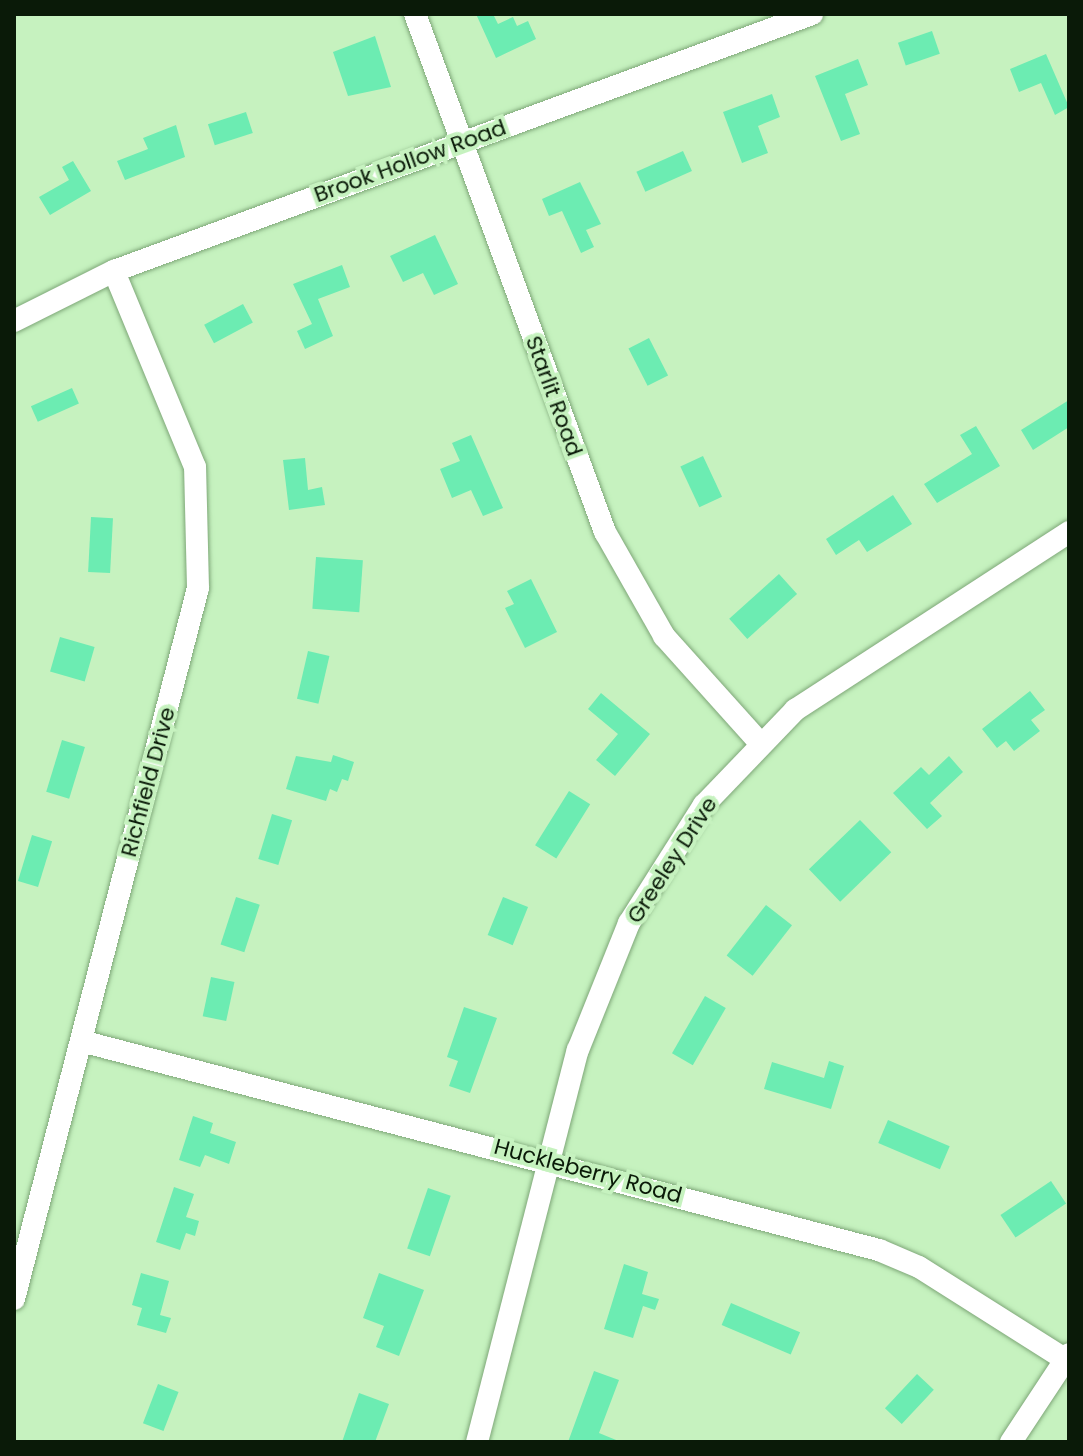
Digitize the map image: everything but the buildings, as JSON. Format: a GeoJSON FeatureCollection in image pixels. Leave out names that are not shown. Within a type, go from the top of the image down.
{"type":"FeatureCollection","features":[{"type":"Feature","properties":{"kind":"street","name":"Starlit Road"},"geometry":{"type":"LineString","coordinates":[[415,14],[605,532],[664,636],[759,742]]}},
{"type":"Feature","properties":{"kind":"street","name":"Brook Hollow Road"},"geometry":{"type":"LineString","coordinates":[[14,321],[114,271],[812,14]]}},
{"type":"Feature","properties":{"kind":"street","name":"Richfield Drive"},"geometry":{"type":"LineString","coordinates":[[14,1299],[198,588],[195,467],[114,271]]}},
{"type":"Feature","properties":{"kind":"street","name":"Greeley Drive"},"geometry":{"type":"LineString","coordinates":[[477,1442],[547,1160],[578,1050],[629,923],[704,805],[759,742],[886,647],[1069,532]]}},
{"type":"Feature","properties":{"kind":"street","name":"Huckleberry Road"},"geometry":{"type":"LineString","coordinates":[[81,1041],[547,1160],[879,1250],[919,1267],[1068,1359]]}},
{"type":"Feature","properties":{"kind":"street"},"geometry":{"type":"LineString","coordinates":[[1011,1442],[1068,1359]]}}]}
